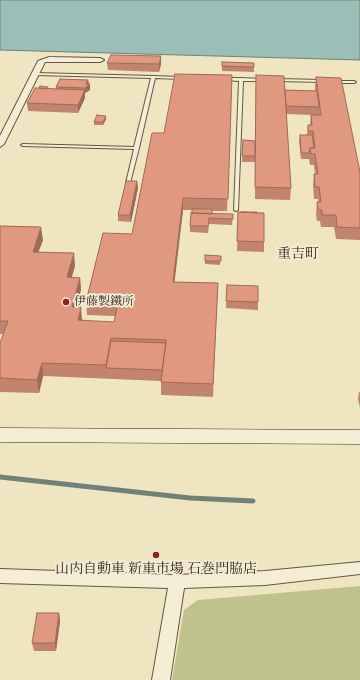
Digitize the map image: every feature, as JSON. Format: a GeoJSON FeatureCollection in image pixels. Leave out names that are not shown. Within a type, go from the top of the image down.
{"type":"FeatureCollection","features":[{"type":"Feature","properties":{"kind":"street"},"geometry":{"type":"LineString","coordinates":[[0,144],[42,61],[49,59],[100,60]]}},
{"type":"Feature","properties":{"kind":"street"},"geometry":{"type":"LineString","coordinates":[[0,435],[360,437]]}},
{"type":"Feature","properties":{"kind":"street"},"geometry":{"type":"LineString","coordinates":[[0,576],[177,582],[265,578],[360,568]]}},
{"type":"Feature","properties":{"kind":"street"},"geometry":{"type":"LineString","coordinates":[[161,680],[177,582]]}},
{"type":"Feature","properties":{"kind":"lane"},"geometry":{"type":"LineString","coordinates":[[36,74],[183,78]]}},
{"type":"Feature","properties":{"kind":"lane"},"geometry":{"type":"LineString","coordinates":[[128,183],[153,77]]}},
{"type":"Feature","properties":{"kind":"lane"},"geometry":{"type":"LineString","coordinates":[[219,79],[354,82]]}},
{"type":"Feature","properties":{"kind":"lane"},"geometry":{"type":"LineString","coordinates":[[236,210],[241,79]]}},
{"type":"Feature","properties":{"kind":"lane"},"geometry":{"type":"LineString","coordinates":[[23,145],[136,148]]}},
{"type":"Feature","properties":{"kind":"green space"},"geometry":{"type":"Polygon","coordinates":[[[360,586],[360,680],[172,680],[184,610],[198,600],[360,586]]]}},
{"type":"Feature","properties":{"kind":"water"},"geometry":{"type":"Polygon","coordinates":[[[0,0],[360,0],[360,60],[0,50],[0,0]]]}},
{"type":"Feature","properties":{"kind":"building"},"geometry":{"type":"Polygon","coordinates":[[[111,55],[161,56],[159,64],[107,63],[111,55]]]}},
{"type":"Feature","properties":{"kind":"building"},"geometry":{"type":"Polygon","coordinates":[[[222,62],[254,63],[254,67],[222,66],[222,62]]]}},
{"type":"Feature","properties":{"kind":"building"},"geometry":{"type":"Polygon","coordinates":[[[175,74],[232,75],[228,199],[183,198],[173,282],[218,283],[213,384],[161,382],[166,340],[111,338],[106,365],[42,363],[37,380],[0,378],[0,343],[8,321],[0,321],[0,226],[41,227],[33,252],[74,253],[67,277],[80,278],[72,307],[81,307],[78,320],[114,322],[118,303],[86,302],[103,233],[132,234],[152,133],[164,133],[175,74]]]}},
{"type":"Feature","properties":{"kind":"building"},"geometry":{"type":"Polygon","coordinates":[[[256,75],[284,76],[291,188],[255,187],[256,75]]]}},
{"type":"Feature","properties":{"kind":"building"},"geometry":{"type":"Polygon","coordinates":[[[316,77],[341,78],[360,172],[360,228],[337,227],[336,215],[322,215],[322,210],[318,209],[317,202],[321,202],[319,187],[315,187],[314,174],[318,174],[315,154],[311,154],[310,148],[315,148],[313,131],[308,131],[308,125],[312,125],[311,115],[321,115],[316,77]]]}},
{"type":"Feature","properties":{"kind":"building"},"geometry":{"type":"Polygon","coordinates":[[[60,79],[88,80],[86,84],[90,84],[85,88],[56,87],[60,79]]]}},
{"type":"Feature","properties":{"kind":"building"},"geometry":{"type":"Polygon","coordinates":[[[40,86],[48,87],[47,89],[39,88],[40,86]]]}},
{"type":"Feature","properties":{"kind":"building"},"geometry":{"type":"Polygon","coordinates":[[[35,88],[85,90],[78,105],[27,103],[35,88]]]}},
{"type":"Feature","properties":{"kind":"building"},"geometry":{"type":"Polygon","coordinates":[[[285,90],[317,91],[319,107],[286,106],[285,90]]]}},
{"type":"Feature","properties":{"kind":"building"},"geometry":{"type":"Polygon","coordinates":[[[97,115],[106,116],[103,122],[94,122],[97,115]]]}},
{"type":"Feature","properties":{"kind":"building"},"geometry":{"type":"Polygon","coordinates":[[[300,135],[312,135],[314,148],[310,148],[309,153],[301,153],[300,135]]]}},
{"type":"Feature","properties":{"kind":"building"},"geometry":{"type":"Polygon","coordinates":[[[243,140],[255,141],[255,156],[242,156],[243,140]]]}},
{"type":"Feature","properties":{"kind":"building"},"geometry":{"type":"Polygon","coordinates":[[[126,181],[137,181],[130,215],[118,215],[126,181]]]}},
{"type":"Feature","properties":{"kind":"building"},"geometry":{"type":"Polygon","coordinates":[[[192,209],[212,209],[212,214],[192,213],[192,209]]]}},
{"type":"Feature","properties":{"kind":"building"},"geometry":{"type":"Polygon","coordinates":[[[238,212],[264,213],[264,242],[237,241],[238,212]]]}},
{"type":"Feature","properties":{"kind":"building"},"geometry":{"type":"Polygon","coordinates":[[[191,213],[233,214],[233,219],[209,218],[208,226],[190,226],[191,213]]]}},
{"type":"Feature","properties":{"kind":"building"},"geometry":{"type":"Polygon","coordinates":[[[205,255],[221,256],[221,261],[205,261],[205,255]]]}},
{"type":"Feature","properties":{"kind":"building"},"geometry":{"type":"Polygon","coordinates":[[[227,285],[258,286],[258,302],[226,301],[227,285]]]}},
{"type":"Feature","properties":{"kind":"building"},"geometry":{"type":"Polygon","coordinates":[[[111,341],[166,343],[162,370],[106,368],[111,341]]]}},
{"type":"Feature","properties":{"kind":"building"},"geometry":{"type":"Polygon","coordinates":[[[37,613],[59,613],[55,643],[32,643],[37,613]]]}},
{"type":"Feature","properties":{"kind":"waterway"},"geometry":{"type":"LineString","coordinates":[[0,477],[190,498],[253,501]]}},
{"type":"Feature","properties":{"kind":"place","name":"伊藤製鐵所"},"geometry":{"type":"Point","coordinates":[66,302]}},
{"type":"Feature","properties":{"kind":"place","name":"山内自動車 新車市場 石巻門脇店"},"geometry":{"type":"Point","coordinates":[156,555]}},
{"type":"Feature","properties":{"kind":"district","name":"重吉町"},"geometry":{"type":"Point","coordinates":[298,255]}}]}
